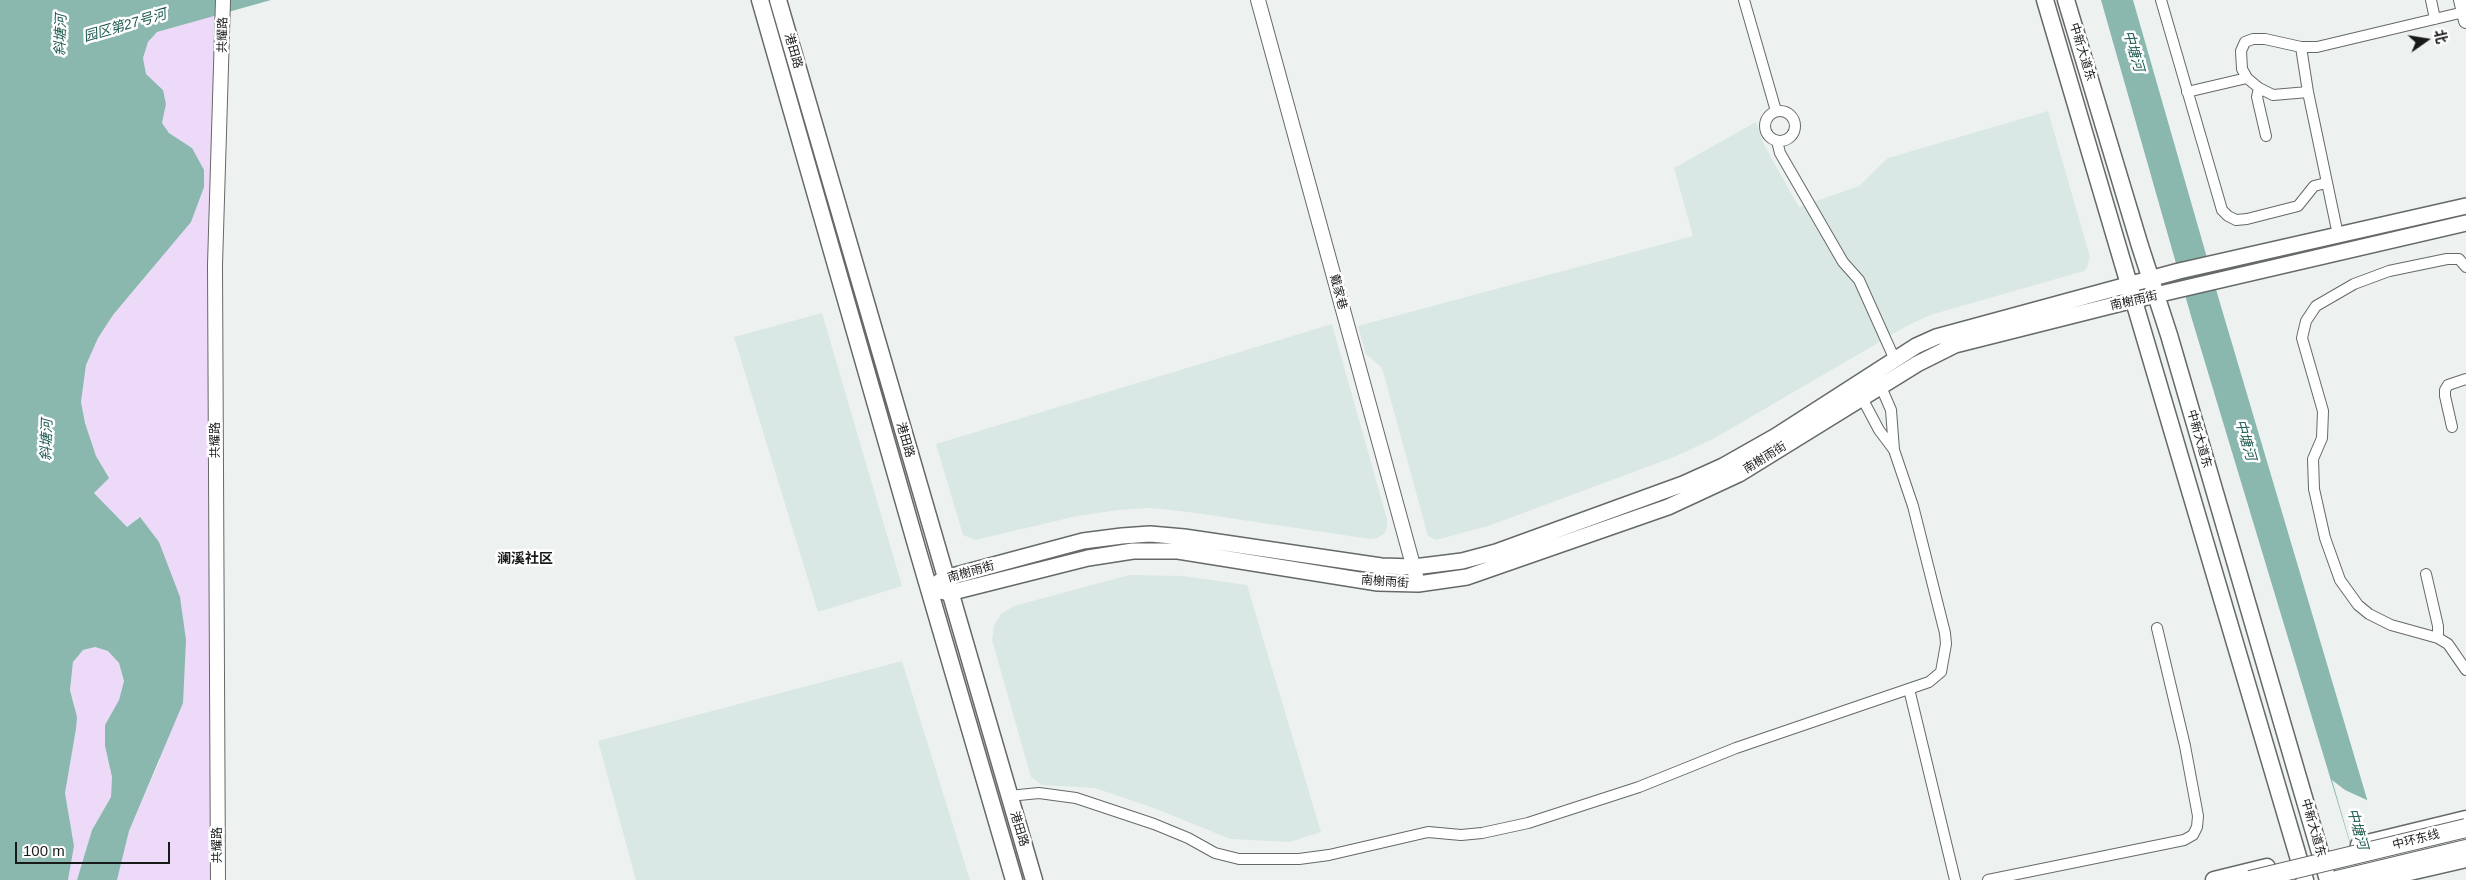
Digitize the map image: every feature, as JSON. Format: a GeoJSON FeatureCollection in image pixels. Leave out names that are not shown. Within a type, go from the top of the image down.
{"type":"FeatureCollection","features":[{"type":"Feature","properties":{"kind":"highway","name":"中环东线"},"geometry":{"type":"LineString","coordinates":[[2250,880],[2466,828]]}},
{"type":"Feature","properties":{"kind":"highway","name":"中环东线"},"geometry":{"type":"LineString","coordinates":[[2337,880],[2466,848]]}},
{"type":"Feature","properties":{"kind":"main road","name":"港田路"},"geometry":{"type":"LineString","coordinates":[[760,0],[1014,880]]}},
{"type":"Feature","properties":{"kind":"main road","name":"港田路"},"geometry":{"type":"LineString","coordinates":[[778,0],[1034,880]]}},
{"type":"Feature","properties":{"kind":"main road","name":"中新大道东"},"geometry":{"type":"LineString","coordinates":[[2045,0],[2305,880]]}},
{"type":"Feature","properties":{"kind":"main road","name":"中新大道东"},"geometry":{"type":"LineString","coordinates":[[2066,0],[2150,278],[2157,295],[2328,880]]}},
{"type":"Feature","properties":{"kind":"main road","name":"南榭雨街"},"geometry":{"type":"LineString","coordinates":[[947,586],[1083,541],[1150,534],[1381,566],[1414,567],[1462,561],[1496,552],[1683,484],[1723,466],[1776,436],[1916,346],[1960,329],[2150,278],[2466,206]]}},
{"type":"Feature","properties":{"kind":"main road","name":"南榭雨街"},"geometry":{"type":"LineString","coordinates":[[929,589],[1133,551],[1178,551],[1378,584],[1418,584],[1467,577],[1668,507],[1739,474],[1923,361],[1962,343],[2134,300],[2466,223]]}},
{"type":"Feature","properties":{"kind":"main road"},"geometry":{"type":"LineString","coordinates":[[2214,880],[2466,819]]}},
{"type":"Feature","properties":{"kind":"main road"},"geometry":{"type":"LineString","coordinates":[[2383,878],[2466,858]]}},
{"type":"Feature","properties":{"kind":"street","name":"共耀路"},"geometry":{"type":"LineString","coordinates":[[218,880],[216,265],[223,0]]}},
{"type":"Feature","properties":{"kind":"street","name":"戴家巷"},"geometry":{"type":"LineString","coordinates":[[1258,0],[1418,584]]}},
{"type":"Feature","properties":{"kind":"street"},"geometry":{"type":"LineString","coordinates":[[1744,0],[1776,112]]}},
{"type":"Feature","properties":{"kind":"street"},"geometry":{"type":"LineString","coordinates":[[2161,0],[2222,210],[2236,220],[2298,206],[2314,186],[2326,183]]}},
{"type":"Feature","properties":{"kind":"street"},"geometry":{"type":"LineString","coordinates":[[2431,0],[2435,19]]}},
{"type":"Feature","properties":{"kind":"street"},"geometry":{"type":"LineString","coordinates":[[2308,92],[2273,95],[2258,88],[2247,78],[2240,59],[2245,42],[2253,39],[2265,39],[2302,47],[2316,47],[2463,11]]}},
{"type":"Feature","properties":{"kind":"street"},"geometry":{"type":"LineString","coordinates":[[2302,47],[2308,92],[2338,235]]}},
{"type":"Feature","properties":{"kind":"street"},"geometry":{"type":"LineString","coordinates":[[2187,92],[2247,78]]}},
{"type":"Feature","properties":{"kind":"street"},"geometry":{"type":"LineString","coordinates":[[2258,88],[2257,97],[2266,136]]}},
{"type":"Feature","properties":{"kind":"street"},"geometry":{"type":"LineString","coordinates":[[1777,141],[1791,137],[1796,124],[1788,113],[1776,112],[1767,119],[1765,128],[1769,136],[1777,141],[1780,153],[1843,262],[1859,280],[1894,360]]}},
{"type":"Feature","properties":{"kind":"street"},"geometry":{"type":"LineString","coordinates":[[2466,268],[2460,259],[2447,259],[2389,271],[2354,284],[2316,306],[2306,321],[2302,338],[2319,393],[2324,426],[2322,438],[2313,459],[2314,490],[2325,538],[2340,580],[2358,605],[2369,614],[2391,625],[2438,638],[2448,644],[2466,670]]}},
{"type":"Feature","properties":{"kind":"street"},"geometry":{"type":"LineString","coordinates":[[2452,427],[2445,396],[2446,390],[2448,385],[2466,378]]}},
{"type":"Feature","properties":{"kind":"street"},"geometry":{"type":"LineString","coordinates":[[1010,796],[1039,793],[1076,798],[1154,824],[1188,838],[1215,854],[1239,859],[1299,859],[1428,832],[1461,835],[1482,834],[1528,823],[1639,787],[1736,748],[1930,682],[1941,672],[1946,644],[1945,633],[1913,506],[1894,450],[1891,410],[1881,387]]}},
{"type":"Feature","properties":{"kind":"street"},"geometry":{"type":"LineString","coordinates":[[1862,398],[1879,430],[1894,450]]}},
{"type":"Feature","properties":{"kind":"street"},"geometry":{"type":"LineString","coordinates":[[2426,574],[2438,626],[2438,638]]}},
{"type":"Feature","properties":{"kind":"street"},"geometry":{"type":"LineString","coordinates":[[1988,880],[2184,840],[2193,835],[2197,828],[2198,816],[2185,746],[2157,628]]}},
{"type":"Feature","properties":{"kind":"street"},"geometry":{"type":"LineString","coordinates":[[1909,689],[1955,880]]}},
{"type":"Feature","properties":{"kind":"shaded area"},"geometry":{"type":"Polygon","coordinates":[[[219,14],[214,880],[117,880],[129,831],[160,760],[139,517],[127,527],[94,493],[108,478],[96,456],[85,423],[81,402],[86,365],[98,338],[113,315],[153,268],[192,148],[169,133],[162,123],[166,104],[163,90],[146,74],[143,58],[148,42],[157,32],[219,14]]]}},
{"type":"Feature","properties":{"kind":"shaded area"},"geometry":{"type":"Polygon","coordinates":[[[2048,111],[2090,257],[2084,271],[1930,315],[1907,326],[1713,439],[1674,457],[1488,526],[1436,540],[1428,536],[1382,368],[1366,354],[1358,326],[1693,236],[1674,168],[1756,122],[1764,145],[1799,207],[1859,186],[1888,158],[2048,111]]]}},
{"type":"Feature","properties":{"kind":"shaded area"},"geometry":{"type":"Polygon","coordinates":[[[822,313],[902,586],[818,612],[734,337],[822,313]]]}},
{"type":"Feature","properties":{"kind":"shaded area"},"geometry":{"type":"Polygon","coordinates":[[[1332,324],[1387,519],[1387,527],[1384,534],[1370,539],[1150,508],[1077,516],[975,540],[963,535],[936,444],[1332,324]]]}},
{"type":"Feature","properties":{"kind":"shaded area"},"geometry":{"type":"Polygon","coordinates":[[[1129,575],[1183,576],[1247,585],[1321,832],[1289,842],[1230,839],[1159,810],[1095,788],[1042,785],[1031,777],[992,640],[994,625],[1001,614],[1014,606],[1129,575]]]}},
{"type":"Feature","properties":{"kind":"shaded area"},"geometry":{"type":"Polygon","coordinates":[[[95,647],[108,651],[119,663],[124,681],[119,700],[105,725],[105,746],[112,777],[111,797],[92,830],[77,880],[68,880],[74,846],[65,793],[76,729],[74,703],[70,690],[73,662],[83,650],[95,647]]]}},
{"type":"Feature","properties":{"kind":"shaded area"},"geometry":{"type":"Polygon","coordinates":[[[902,661],[970,880],[636,880],[598,741],[902,661]]]}},
{"type":"Feature","properties":{"kind":"water"},"geometry":{"type":"Polygon","coordinates":[[[0,0],[271,0],[157,32],[148,42],[143,58],[146,74],[163,90],[166,104],[162,123],[169,133],[192,148],[204,170],[204,187],[191,222],[113,315],[98,338],[86,365],[81,402],[85,423],[96,456],[109,478],[94,493],[127,527],[140,517],[159,542],[180,597],[186,640],[183,703],[129,831],[117,880],[77,880],[92,830],[111,797],[112,777],[105,746],[105,725],[119,700],[124,681],[119,663],[108,651],[95,647],[83,650],[73,662],[70,690],[77,717],[65,793],[74,846],[68,880],[0,880],[0,0]]]}},
{"type":"Feature","properties":{"kind":"water","name":"中塘河"},"geometry":{"type":"Polygon","coordinates":[[[2101,0],[2133,0],[2220,303],[2391,880],[2361,880],[2191,316],[2101,0]]]}},
{"type":"Feature","properties":{"kind":"pier"},"geometry":{"type":"Polygon","coordinates":[[[2332,780],[2345,790],[2369,801],[2391,880],[2361,880],[2332,780]]]}},
{"type":"Feature","properties":{"kind":"district","name":"澜溪社区"},"geometry":{"type":"Point","coordinates":[525,559]}},
{"type":"Feature","properties":{"kind":"water label","name":"园区第27号河"},"geometry":{"type":"Point","coordinates":[125,26]}},
{"type":"Feature","properties":{"kind":"water label","name":"斜塘河"},"geometry":{"type":"Point","coordinates":[61,35]}},
{"type":"Feature","properties":{"kind":"water label","name":"斜塘河"},"geometry":{"type":"Point","coordinates":[47,440]}}]}
